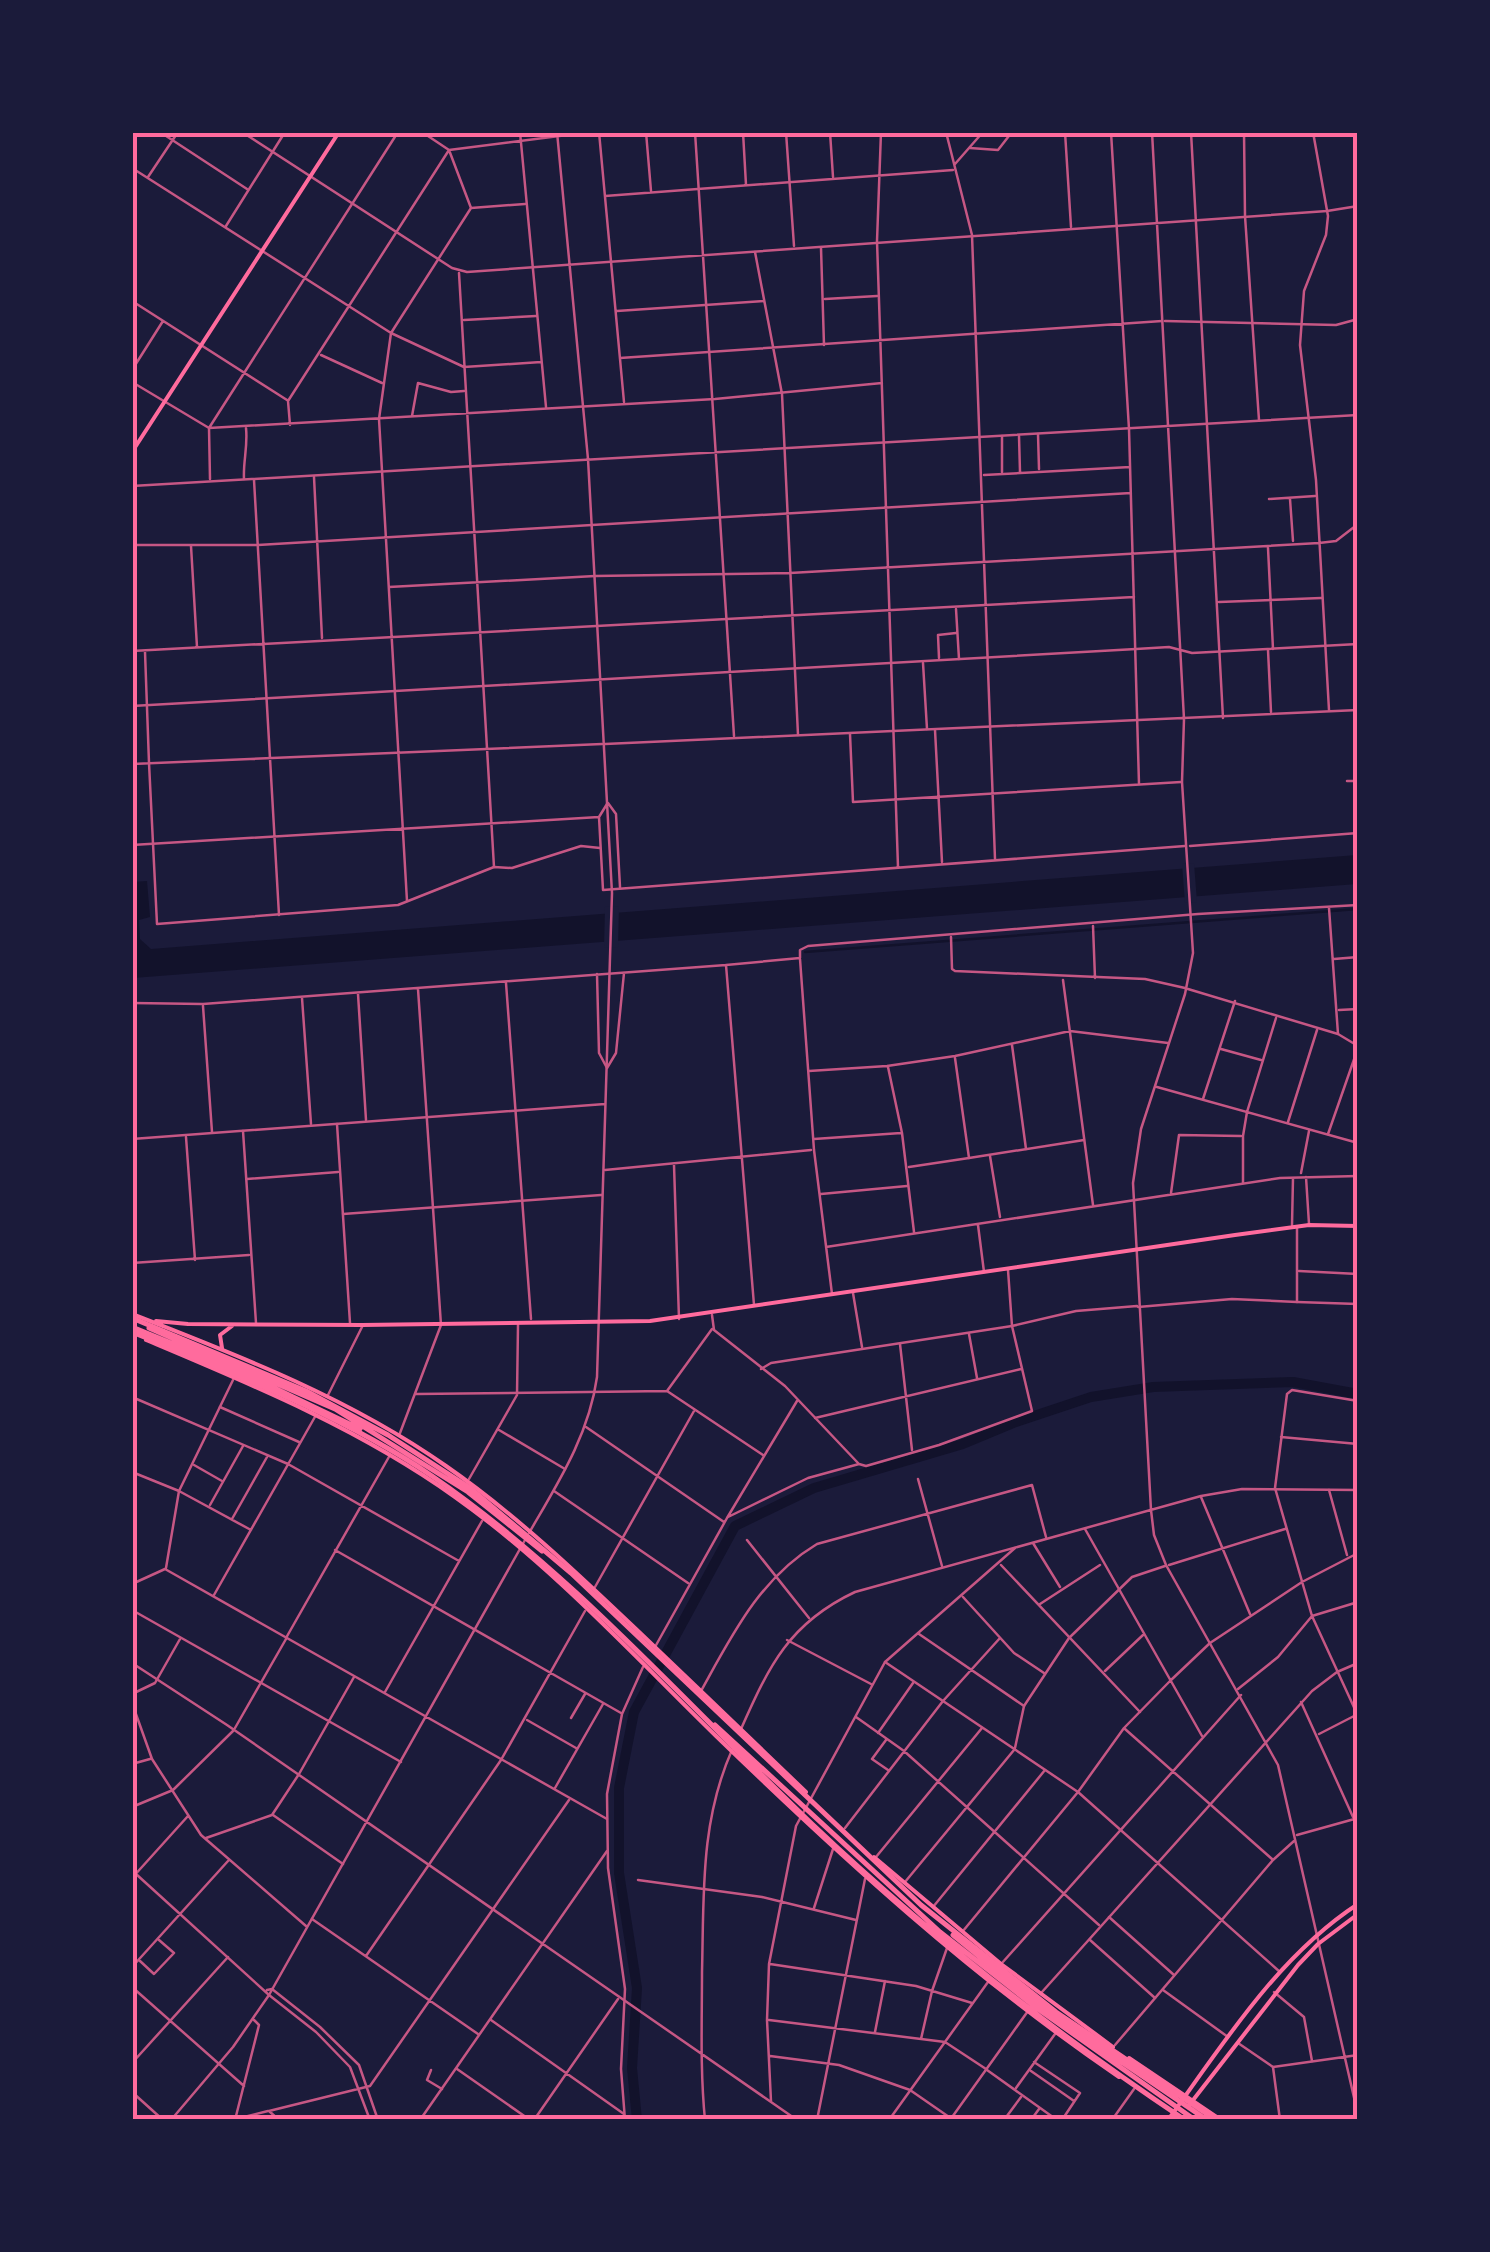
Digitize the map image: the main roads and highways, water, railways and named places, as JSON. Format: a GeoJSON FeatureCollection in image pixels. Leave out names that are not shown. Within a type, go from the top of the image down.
{"type":"FeatureCollection","features":[{"type":"Feature","properties":{"kind":"highway"},"geometry":{"type":"LineString","coordinates":[[132,1325],[344,1420],[434,1478],[502,1529],[940,1932],[1038,2009],[1122,2066]]}},
{"type":"Feature","properties":{"kind":"highway"},"geometry":{"type":"LineString","coordinates":[[132,1325],[305,1395],[392,1442],[468,1492],[614,1613],[921,1906],[1048,2012],[1181,2111],[1207,2120]]}},
{"type":"Feature","properties":{"kind":"highway"},"geometry":{"type":"LineString","coordinates":[[672,1686],[913,1916],[1047,2024],[1194,2120]]}},
{"type":"Feature","properties":{"kind":"highway"},"geometry":{"type":"LineString","coordinates":[[921,1906],[1056,2012],[1218,2120]]}},
{"type":"Feature","properties":{"kind":"main road"},"geometry":{"type":"LineString","coordinates":[[132,452],[339,132]]}},
{"type":"Feature","properties":{"kind":"main road"},"geometry":{"type":"LineString","coordinates":[[132,1325],[146,1319],[362,1325],[600,1324],[679,1319],[1295,1227],[1358,1226]]}},
{"type":"Feature","properties":{"kind":"main road"},"geometry":{"type":"LineString","coordinates":[[146,1319],[327,1397],[398,1435],[468,1482],[594,1589],[904,1884],[1040,1995],[1113,2048],[1181,2111]]}},
{"type":"Feature","properties":{"kind":"main road"},"geometry":{"type":"LineString","coordinates":[[225,1351],[219,1343],[222,1331],[242,1324]]}},
{"type":"Feature","properties":{"kind":"main road"},"geometry":{"type":"LineString","coordinates":[[132,1325],[317,1414],[390,1454],[484,1519],[586,1610],[833,1848],[988,1982],[1135,2088],[1181,2111],[1218,2120]]}},
{"type":"Feature","properties":{"kind":"main road"},"geometry":{"type":"LineString","coordinates":[[1181,2111],[1229,2038],[1280,1972],[1317,1935],[1358,1904]]}},
{"type":"Feature","properties":{"kind":"main road"},"geometry":{"type":"LineString","coordinates":[[1181,2111],[1274,1992],[1318,1944],[1358,1914]]}},
{"type":"Feature","properties":{"kind":"waterway"},"geometry":{"type":"LineString","coordinates":[[805,952],[1358,909]]}},
{"type":"Feature","properties":{"kind":"waterway"},"geometry":{"type":"LineString","coordinates":[[637,2120],[632,2068],[637,1988],[619,1873],[619,1788],[634,1712],[735,1526],[814,1488],[963,1444],[1091,1397],[1153,1387],[1293,1382],[1358,1394]]}}]}
